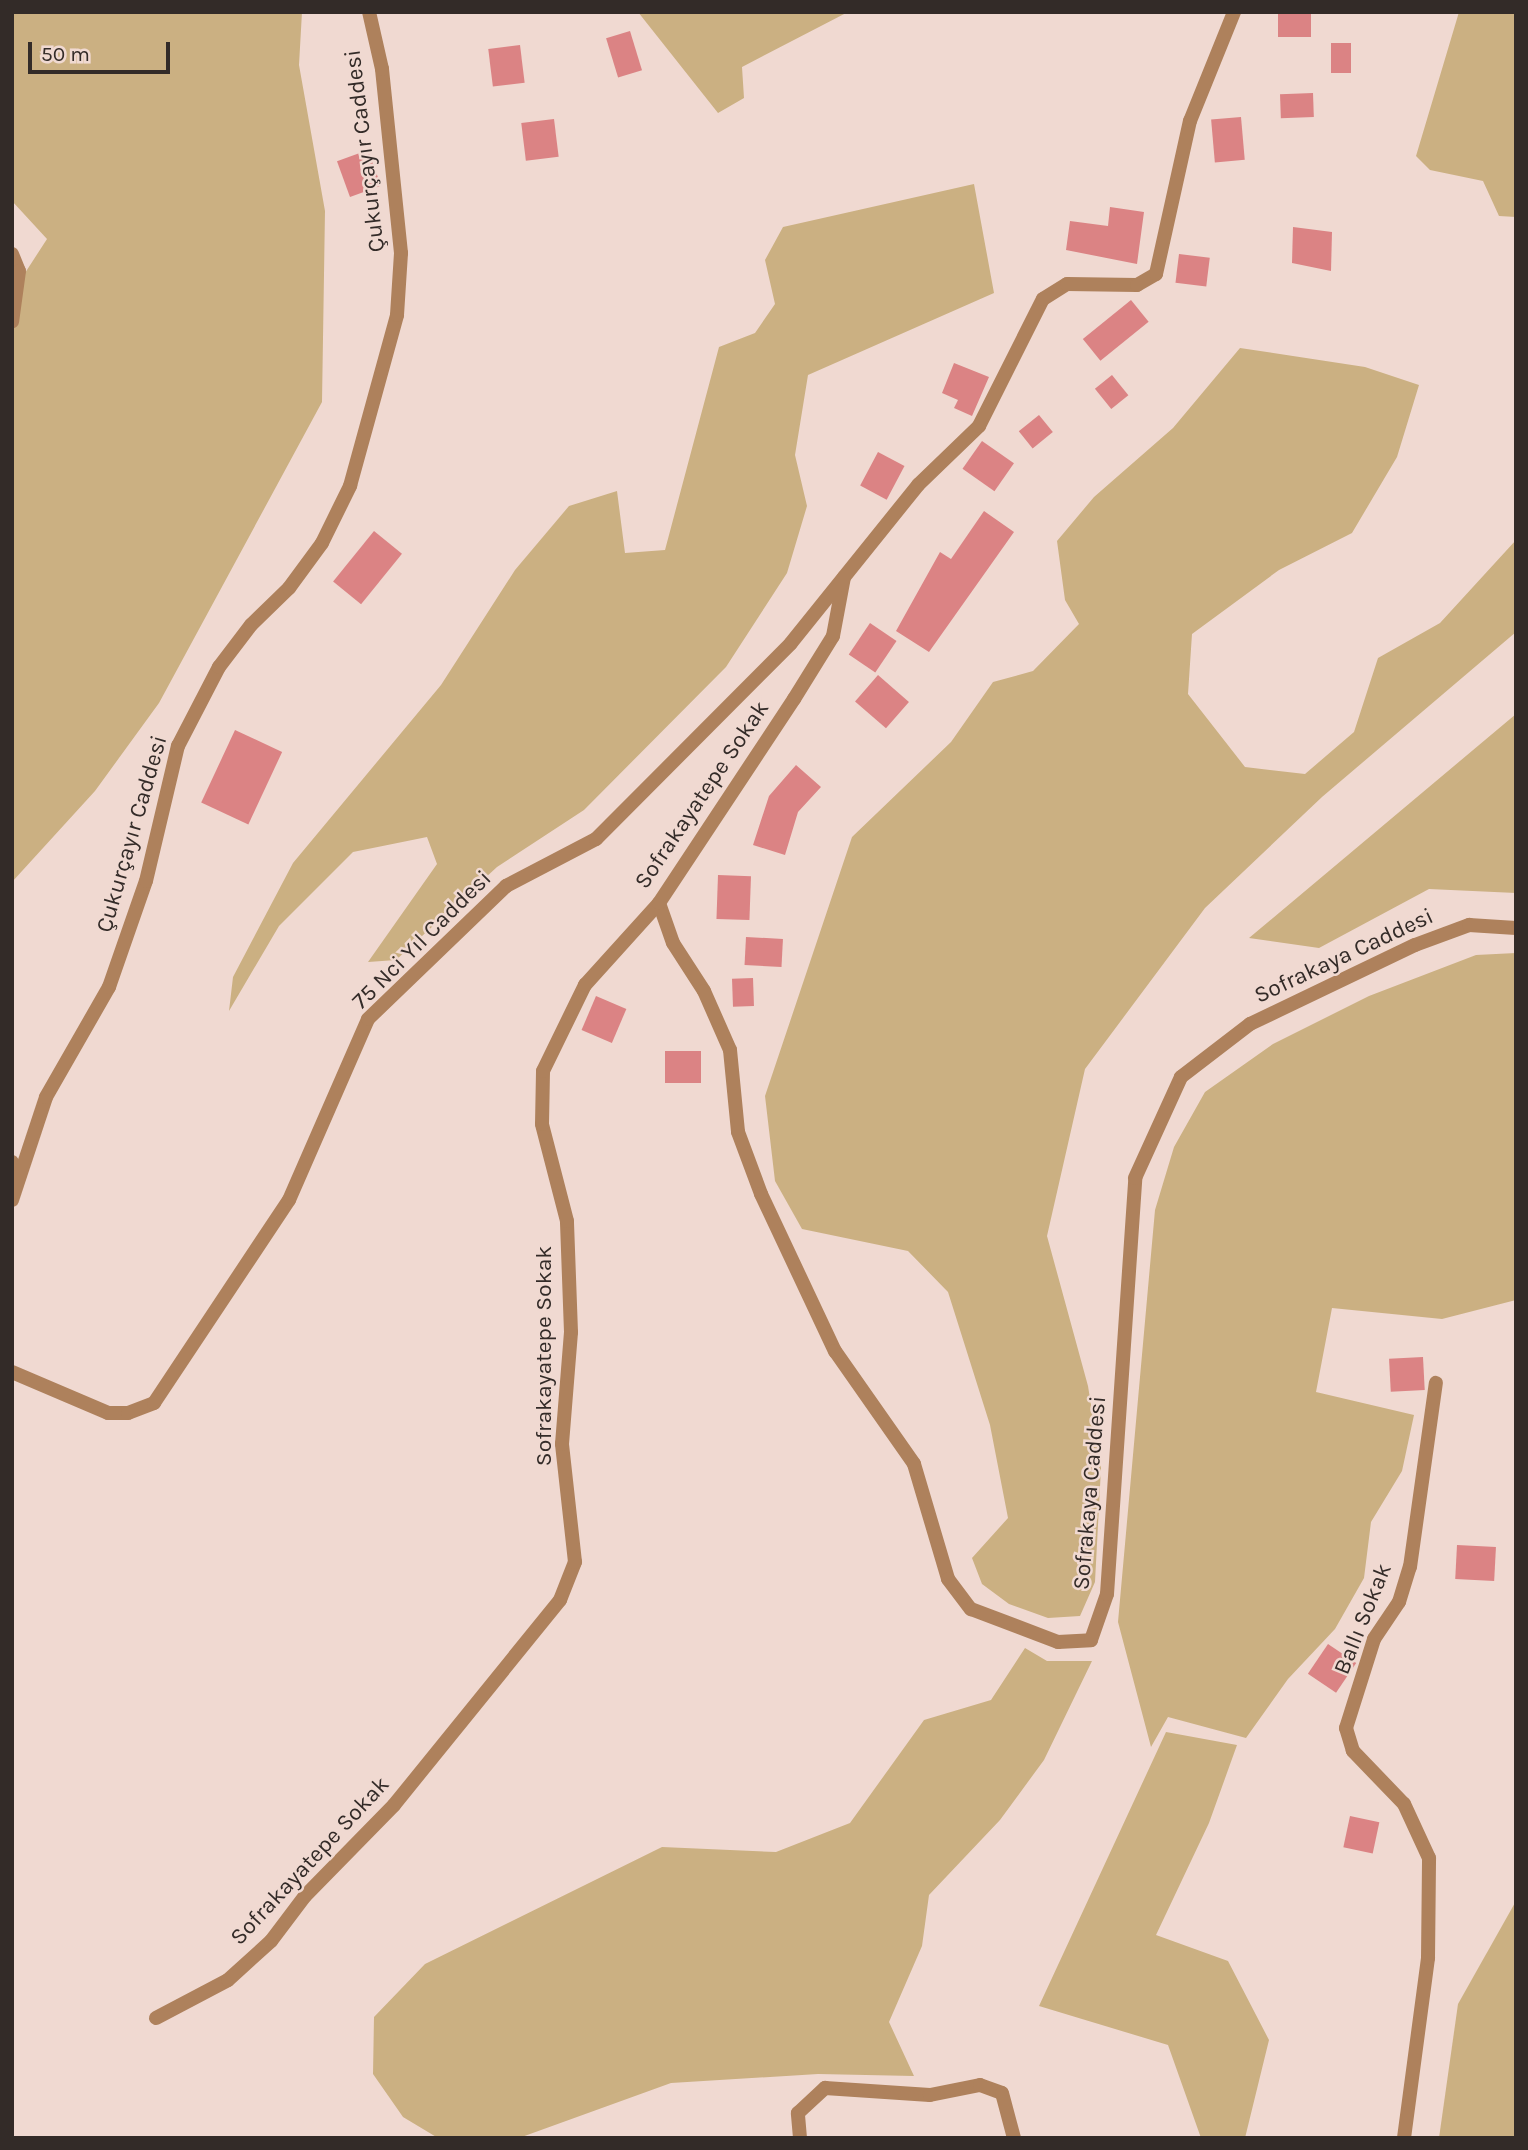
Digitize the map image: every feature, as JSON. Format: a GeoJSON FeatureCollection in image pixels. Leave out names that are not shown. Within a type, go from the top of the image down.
{"type":"FeatureCollection","features":[{"type":"Feature","properties":{"kind":"street","name":"Çukurçayır Caddesi"},"geometry":{"type":"LineString","coordinates":[[12,1200],[16,1168],[46,1097],[109,987],[145,881],[178,746],[219,667],[289,588],[322,543],[350,486],[397,315],[401,253],[382,69],[369,12]]}},
{"type":"Feature","properties":{"kind":"street","name":"75 Nci Yıl Caddesi"},"geometry":{"type":"LineString","coordinates":[[12,1372],[108,1413],[128,1413],[154,1403],[289,1200],[368,1019],[506,887],[596,839],[791,643],[918,485],[979,426],[1043,299],[1067,284],[1137,285],[1156,274],[1190,121],[1234,12]]}},
{"type":"Feature","properties":{"kind":"street"},"geometry":{"type":"LineString","coordinates":[[12,254],[19,271],[12,322]]}},
{"type":"Feature","properties":{"kind":"street","name":"Sofrakayatepe Sokak"},"geometry":{"type":"LineString","coordinates":[[156,2018],[228,1980],[271,1941],[305,1896],[394,1805],[559,1600],[575,1562],[562,1444],[571,1332],[567,1221],[542,1124],[543,1071],[585,985],[659,903],[833,636],[844,577]]}},
{"type":"Feature","properties":{"kind":"street","name":"Sofrakaya Caddesi"},"geometry":{"type":"LineString","coordinates":[[659,903],[673,943],[704,991],[730,1050],[738,1132],[761,1194],[835,1351],[914,1464],[948,1579],[971,1609],[1058,1642],[1091,1640],[1107,1594],[1135,1178],[1181,1077],[1250,1024],[1415,945],[1469,925],[1516,928]]}},
{"type":"Feature","properties":{"kind":"street","name":"Ballı Sokak"},"geometry":{"type":"LineString","coordinates":[[1404,2138],[1428,1958],[1429,1858],[1404,1804],[1353,1751],[1346,1728],[1374,1639],[1399,1602],[1410,1567],[1436,1383]]}},
{"type":"Feature","properties":{"kind":"street"},"geometry":{"type":"LineString","coordinates":[[800,2138],[798,2113],[825,2088],[930,2095],[980,2085],[1002,2093],[1014,2138]]}},
{"type":"Feature","properties":{"kind":"shaded area"},"geometry":{"type":"Polygon","coordinates":[[[12,12],[302,12],[299,65],[325,211],[322,402],[159,703],[95,791],[12,882],[12,293],[47,239],[12,201],[12,12]]]}},
{"type":"Feature","properties":{"kind":"shaded area"},"geometry":{"type":"Polygon","coordinates":[[[638,12],[848,12],[742,67],[744,98],[718,113],[638,12]]]}},
{"type":"Feature","properties":{"kind":"shaded area"},"geometry":{"type":"Polygon","coordinates":[[[1459,12],[1516,12],[1516,217],[1499,216],[1483,181],[1430,170],[1416,156],[1459,12]]]}},
{"type":"Feature","properties":{"kind":"shaded area"},"geometry":{"type":"Polygon","coordinates":[[[974,184],[994,293],[808,375],[795,455],[807,506],[787,573],[726,667],[584,810],[497,867],[396,960],[368,962],[437,864],[427,837],[353,852],[279,926],[229,1011],[233,977],[293,863],[441,685],[515,570],[569,506],[617,491],[625,553],[665,550],[719,347],[755,333],[775,304],[765,260],[783,227],[974,184]]]}},
{"type":"Feature","properties":{"kind":"shaded area"},"geometry":{"type":"Polygon","coordinates":[[[1240,348],[1365,367],[1419,385],[1397,457],[1352,533],[1279,570],[1192,634],[1188,694],[1245,767],[1305,774],[1354,732],[1378,658],[1440,623],[1516,540],[1516,632],[1322,797],[1205,908],[1085,1069],[1047,1236],[1088,1386],[1101,1468],[1095,1582],[1080,1616],[1048,1618],[1009,1604],[982,1584],[972,1558],[1008,1518],[990,1425],[948,1292],[908,1251],[802,1229],[775,1181],[765,1096],[852,837],[951,742],[993,682],[1033,671],[1079,624],[1065,600],[1057,541],[1094,497],[1173,428],[1240,348]]]}},
{"type":"Feature","properties":{"kind":"shaded area"},"geometry":{"type":"Polygon","coordinates":[[[1516,714],[1516,893],[1429,889],[1319,948],[1249,938],[1516,714]]]}},
{"type":"Feature","properties":{"kind":"shaded area"},"geometry":{"type":"Polygon","coordinates":[[[1516,953],[1516,1300],[1442,1319],[1332,1308],[1316,1392],[1414,1415],[1402,1471],[1371,1522],[1364,1578],[1335,1629],[1288,1679],[1246,1738],[1168,1717],[1151,1747],[1118,1622],[1155,1210],[1174,1147],[1205,1092],[1273,1044],[1369,996],[1476,955],[1516,953]]]}},
{"type":"Feature","properties":{"kind":"shaded area"},"geometry":{"type":"Polygon","coordinates":[[[1025,1648],[1047,1661],[1092,1661],[1044,1760],[1000,1820],[929,1895],[922,1946],[889,2022],[914,2076],[818,2074],[671,2083],[519,2138],[438,2138],[403,2117],[373,2074],[374,2017],[425,1964],[662,1847],[776,1852],[850,1823],[924,1720],[991,1700],[1025,1648]]]}},
{"type":"Feature","properties":{"kind":"shaded area"},"geometry":{"type":"Polygon","coordinates":[[[1166,1732],[1237,1745],[1209,1823],[1156,1935],[1228,1961],[1269,2040],[1245,2138],[1201,2138],[1168,2045],[1039,2006],[1166,1732]]]}},
{"type":"Feature","properties":{"kind":"shaded area"},"geometry":{"type":"Polygon","coordinates":[[[1516,1901],[1516,2138],[1439,2138],[1458,2004],[1516,1901]]]}},
{"type":"Feature","properties":{"kind":"building"},"geometry":{"type":"Polygon","coordinates":[[[1278,12],[1311,12],[1311,37],[1278,37],[1278,12]]]}},
{"type":"Feature","properties":{"kind":"building"},"geometry":{"type":"Polygon","coordinates":[[[630,31],[642,70],[618,78],[606,38],[630,31]]]}},
{"type":"Feature","properties":{"kind":"building"},"geometry":{"type":"Polygon","coordinates":[[[1331,43],[1351,43],[1351,73],[1331,73],[1331,43]]]}},
{"type":"Feature","properties":{"kind":"building"},"geometry":{"type":"Polygon","coordinates":[[[520,45],[525,83],[493,87],[488,49],[520,45]]]}},
{"type":"Feature","properties":{"kind":"building"},"geometry":{"type":"Polygon","coordinates":[[[1313,93],[1314,117],[1281,118],[1280,94],[1313,93]]]}},
{"type":"Feature","properties":{"kind":"building"},"geometry":{"type":"Polygon","coordinates":[[[1241,117],[1245,160],[1215,162],[1211,120],[1241,117]]]}},
{"type":"Feature","properties":{"kind":"building"},"geometry":{"type":"Polygon","coordinates":[[[554,119],[559,157],[526,161],[521,123],[554,119]]]}},
{"type":"Feature","properties":{"kind":"building"},"geometry":{"type":"Polygon","coordinates":[[[368,150],[381,186],[350,197],[337,161],[368,150]]]}},
{"type":"Feature","properties":{"kind":"building"},"geometry":{"type":"Polygon","coordinates":[[[1110,207],[1144,212],[1137,264],[1066,250],[1070,221],[1108,226],[1110,207]]]}},
{"type":"Feature","properties":{"kind":"building"},"geometry":{"type":"Polygon","coordinates":[[[1293,227],[1332,232],[1331,271],[1292,263],[1293,227]]]}},
{"type":"Feature","properties":{"kind":"building"},"geometry":{"type":"Polygon","coordinates":[[[1179,254],[1210,258],[1206,287],[1175,283],[1179,254]]]}},
{"type":"Feature","properties":{"kind":"building"},"geometry":{"type":"Polygon","coordinates":[[[1131,300],[1149,322],[1100,361],[1083,339],[1131,300]]]}},
{"type":"Feature","properties":{"kind":"building"},"geometry":{"type":"Polygon","coordinates":[[[954,363],[989,377],[972,416],[954,408],[958,400],[942,393],[954,363]]]}},
{"type":"Feature","properties":{"kind":"building"},"geometry":{"type":"Polygon","coordinates":[[[1112,375],[1128,395],[1111,409],[1095,389],[1112,375]]]}},
{"type":"Feature","properties":{"kind":"building"},"geometry":{"type":"Polygon","coordinates":[[[1039,415],[1053,432],[1033,448],[1019,431],[1039,415]]]}},
{"type":"Feature","properties":{"kind":"building"},"geometry":{"type":"Polygon","coordinates":[[[982,441],[1014,463],[994,491],[962,469],[982,441]]]}},
{"type":"Feature","properties":{"kind":"building"},"geometry":{"type":"Polygon","coordinates":[[[878,452],[904,466],[887,500],[860,486],[878,452]]]}},
{"type":"Feature","properties":{"kind":"building"},"geometry":{"type":"Polygon","coordinates":[[[984,511],[1014,532],[929,652],[896,631],[940,552],[951,559],[984,511]]]}},
{"type":"Feature","properties":{"kind":"building"},"geometry":{"type":"Polygon","coordinates":[[[374,531],[402,554],[361,604],[333,582],[374,531]]]}},
{"type":"Feature","properties":{"kind":"building"},"geometry":{"type":"Polygon","coordinates":[[[870,623],[897,641],[875,672],[849,655],[870,623]]]}},
{"type":"Feature","properties":{"kind":"building"},"geometry":{"type":"Polygon","coordinates":[[[878,675],[909,702],[886,728],[855,701],[878,675]]]}},
{"type":"Feature","properties":{"kind":"building"},"geometry":{"type":"Polygon","coordinates":[[[235,730],[282,752],[248,824],[201,803],[235,730]]]}},
{"type":"Feature","properties":{"kind":"building"},"geometry":{"type":"Polygon","coordinates":[[[796,765],[821,787],[798,812],[785,855],[753,845],[769,796],[796,765]]]}},
{"type":"Feature","properties":{"kind":"building"},"geometry":{"type":"Polygon","coordinates":[[[718,875],[751,876],[749,920],[716,919],[718,875]]]}},
{"type":"Feature","properties":{"kind":"building"},"geometry":{"type":"Polygon","coordinates":[[[746,937],[783,939],[781,967],[745,965],[746,937]]]}},
{"type":"Feature","properties":{"kind":"building"},"geometry":{"type":"Polygon","coordinates":[[[753,978],[754,1006],[733,1007],[732,979],[753,978]]]}},
{"type":"Feature","properties":{"kind":"building"},"geometry":{"type":"Polygon","coordinates":[[[596,996],[626,1009],[612,1043],[582,1030],[596,996]]]}},
{"type":"Feature","properties":{"kind":"building"},"geometry":{"type":"Polygon","coordinates":[[[665,1051],[701,1051],[701,1083],[665,1083],[665,1051]]]}},
{"type":"Feature","properties":{"kind":"building"},"geometry":{"type":"Polygon","coordinates":[[[1423,1357],[1425,1390],[1391,1392],[1389,1359],[1423,1357]]]}},
{"type":"Feature","properties":{"kind":"building"},"geometry":{"type":"Polygon","coordinates":[[[1457,1545],[1496,1547],[1494,1581],[1455,1579],[1457,1545]]]}},
{"type":"Feature","properties":{"kind":"building"},"geometry":{"type":"Polygon","coordinates":[[[1328,1644],[1356,1663],[1336,1693],[1308,1674],[1328,1644]]]}},
{"type":"Feature","properties":{"kind":"building"},"geometry":{"type":"Polygon","coordinates":[[[1350,1816],[1379,1822],[1373,1854],[1343,1847],[1350,1816]]]}}]}
